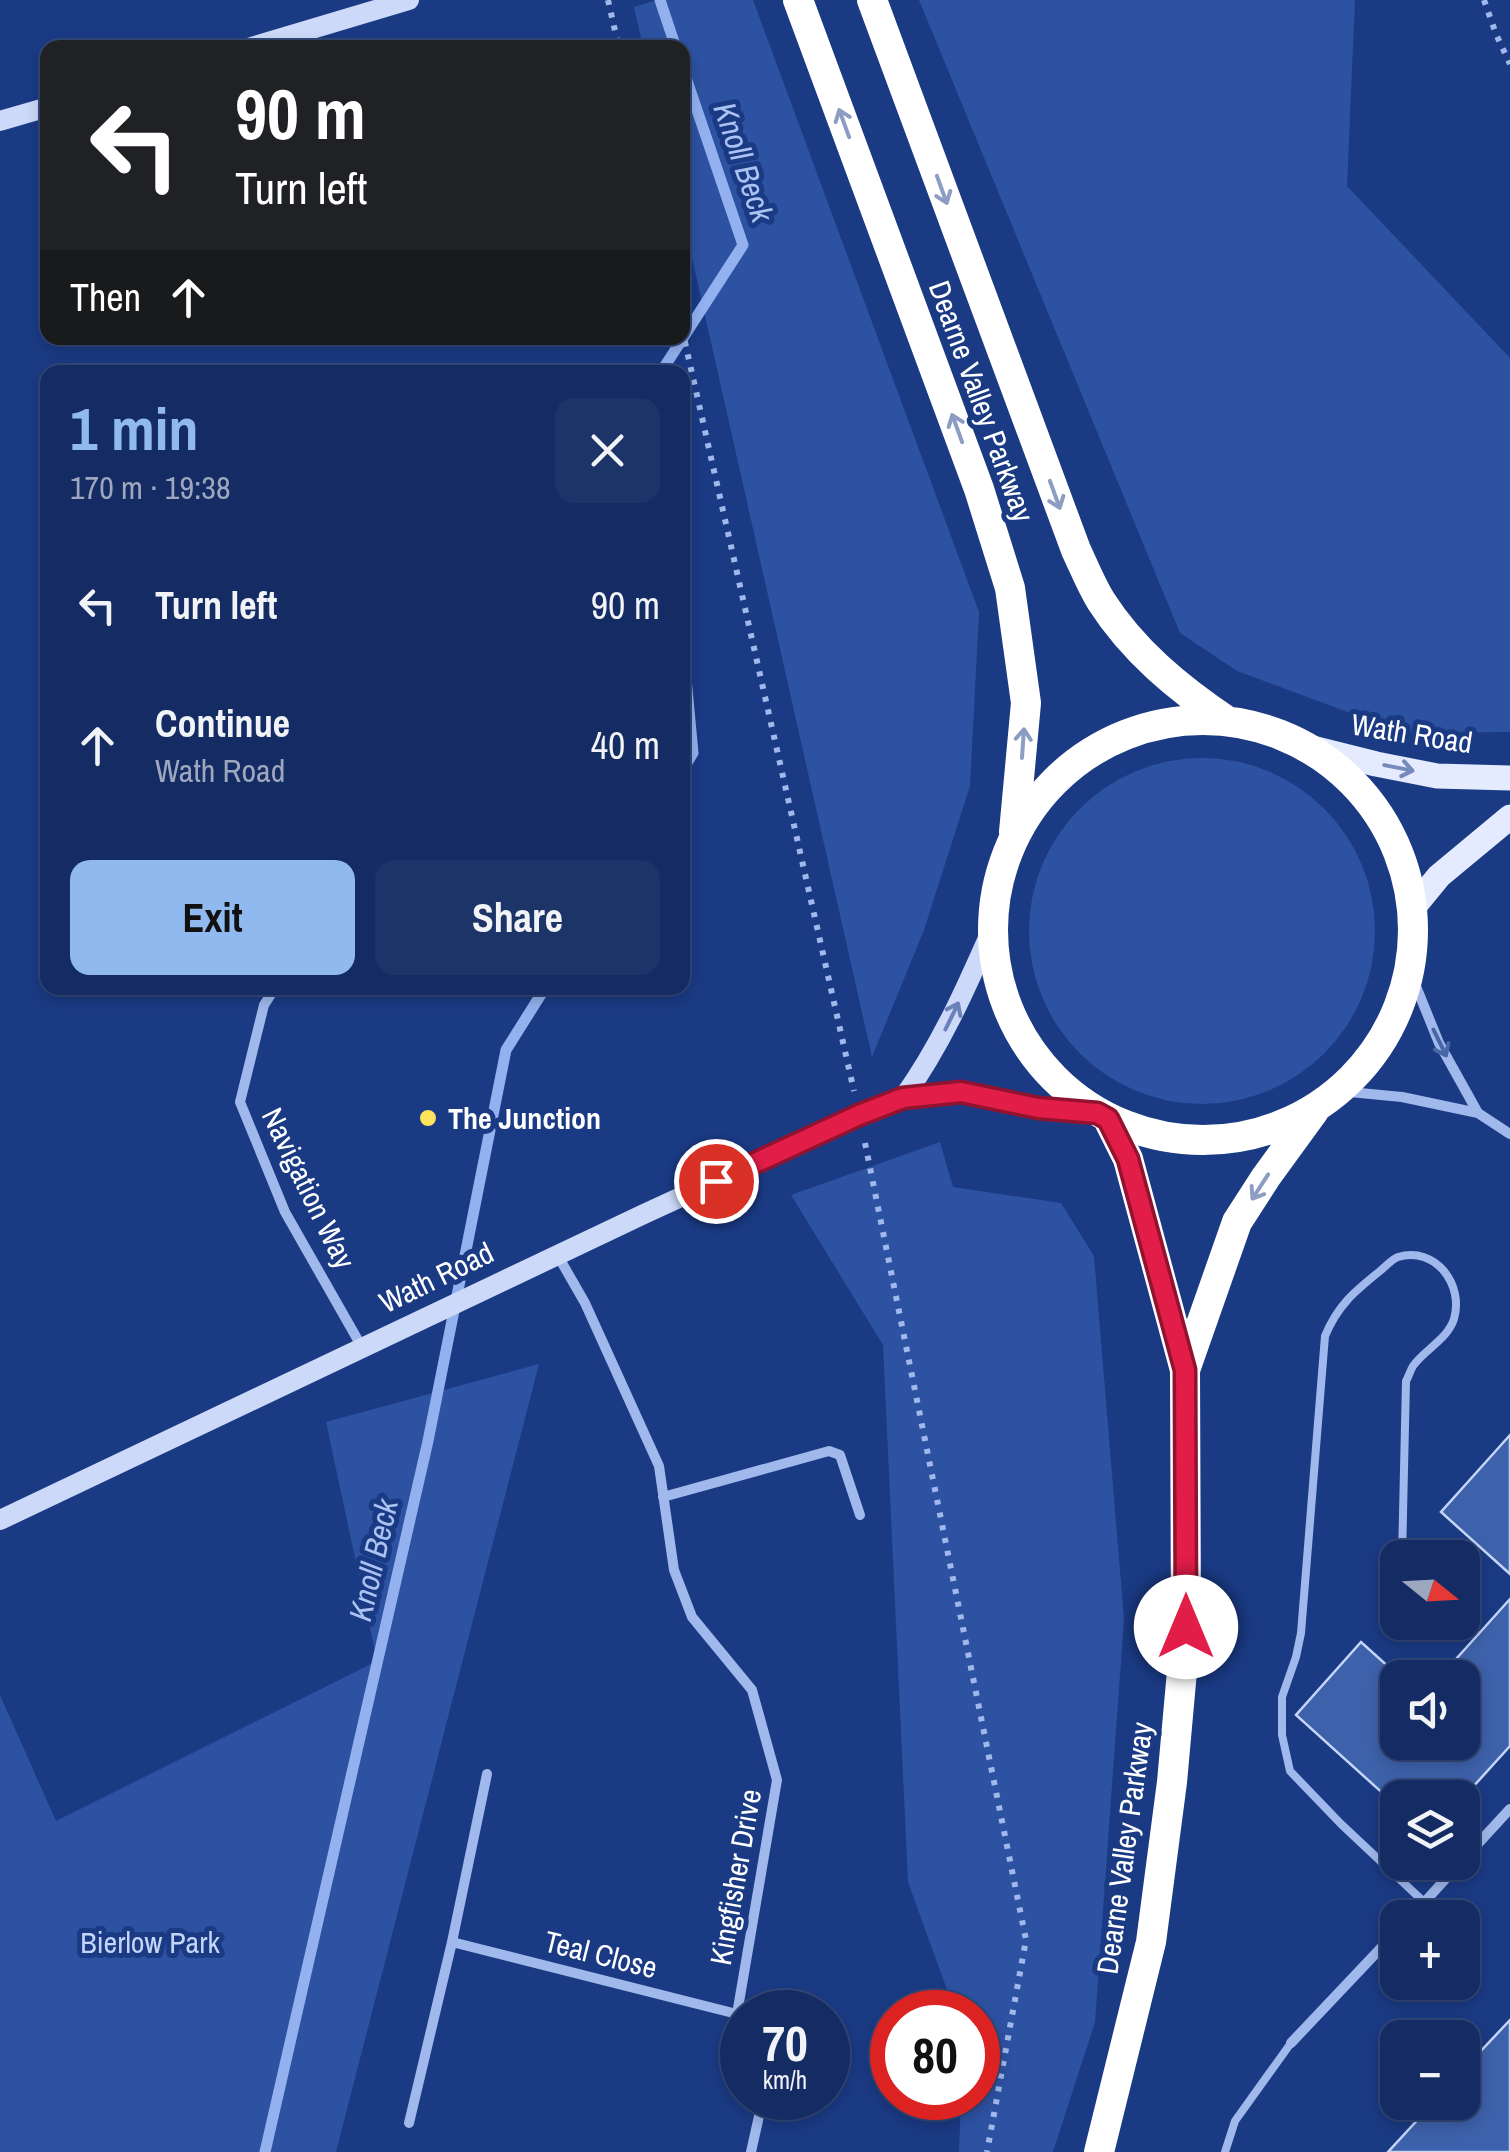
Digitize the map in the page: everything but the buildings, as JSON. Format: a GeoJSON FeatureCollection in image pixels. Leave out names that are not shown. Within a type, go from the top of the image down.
{"type":"FeatureCollection","features":[{"type":"Feature","properties":{"kind":"highway","name":"Dearne Valley Parkway"},"geometry":{"type":"LineString","coordinates":[[798,0],[979,488],[1010,588],[1026,703],[1013,840]]}},
{"type":"Feature","properties":{"kind":"highway","name":"Dearne Valley Parkway"},"geometry":{"type":"LineString","coordinates":[[872,0],[1076,550],[1100,599],[1141,652],[1189,695],[1227,721],[1267,730],[1304,746],[1346,775],[1378,814],[1401,860],[1412,909],[1409,969],[1395,1015],[1371,1056],[1328,1099],[1237,1222],[1185,1370]]}},
{"type":"Feature","properties":{"kind":"highway"},"geometry":{"type":"LineString","coordinates":[[1227,721],[1175,721],[1124,735],[1079,760],[1041,796],[1013,840],[998,883],[992,929],[999,984],[1020,1035],[1053,1079],[1103,1116],[1149,1134],[1192,1141],[1236,1139],[1278,1127],[1328,1099]]}},
{"type":"Feature","properties":{"kind":"highway","name":"Dearne Valley Parkway"},"geometry":{"type":"LineString","coordinates":[[1099,2152],[1151,1942],[1172,1782],[1186,1627],[1185,1370],[1128,1159],[1103,1116]]}},
{"type":"Feature","properties":{"kind":"main road","name":"Wath Road"},"geometry":{"type":"LineString","coordinates":[[1304,746],[1437,776],[1510,778]]}},
{"type":"Feature","properties":{"kind":"main road"},"geometry":{"type":"LineString","coordinates":[[1412,909],[1439,876],[1510,817]]}},
{"type":"Feature","properties":{"kind":"street"},"geometry":{"type":"LineString","coordinates":[[275,40],[409,0]]}},
{"type":"Feature","properties":{"kind":"street"},"geometry":{"type":"LineString","coordinates":[[0,121],[40,109]]}},
{"type":"Feature","properties":{"kind":"street"},"geometry":{"type":"LineString","coordinates":[[903,1098],[948,1025],[992,929]]}},
{"type":"Feature","properties":{"kind":"street"},"geometry":{"type":"LineString","coordinates":[[1409,969],[1439,1043],[1478,1113]]}},
{"type":"Feature","properties":{"kind":"street","name":"Navigation Way"},"geometry":{"type":"LineString","coordinates":[[270,995],[264,1005],[240,1102],[286,1212],[363,1349]]}},
{"type":"Feature","properties":{"kind":"street","name":"Wath Road"},"geometry":{"type":"LineString","coordinates":[[0,1520],[558,1255],[903,1098],[961,1092],[1103,1116]]}},
{"type":"Feature","properties":{"kind":"street"},"geometry":{"type":"LineString","coordinates":[[1328,1099],[1402,1097],[1478,1113],[1510,1134]]}},
{"type":"Feature","properties":{"kind":"street","name":"Kingfisher Drive"},"geometry":{"type":"LineString","coordinates":[[558,1255],[585,1303],[659,1466],[674,1570],[692,1617],[752,1690],[778,1780],[744,1990]]}},
{"type":"Feature","properties":{"kind":"street"},"geometry":{"type":"LineString","coordinates":[[663,1497],[829,1451],[840,1454],[860,1516]]}},
{"type":"Feature","properties":{"kind":"street"},"geometry":{"type":"LineString","coordinates":[[409,2123],[486,1774]]}},
{"type":"Feature","properties":{"kind":"street"},"geometry":{"type":"LineString","coordinates":[[1480,1842],[1510,1809]]}},
{"type":"Feature","properties":{"kind":"street"},"geometry":{"type":"LineString","coordinates":[[1426,1900],[1445,1880]]}},
{"type":"Feature","properties":{"kind":"street","name":"Teal Close"},"geometry":{"type":"LineString","coordinates":[[452,1942],[720,2010]]}},
{"type":"Feature","properties":{"kind":"street"},"geometry":{"type":"LineString","coordinates":[[1291,2043],[1380,1949]]}},
{"type":"Feature","properties":{"kind":"street"},"geometry":{"type":"LineString","coordinates":[[751,2152],[758,2120]]}},
{"type":"Feature","properties":{"kind":"lane"},"geometry":{"type":"LineString","coordinates":[[1402,1540],[1406,1380],[1413,1366],[1440,1341],[1454,1320],[1456,1292],[1444,1268],[1423,1257],[1397,1257],[1348,1298],[1325,1336],[1301,1633],[1282,1697],[1282,1735],[1290,1771],[1422,1900]]}},
{"type":"Feature","properties":{"kind":"lane"},"geometry":{"type":"LineString","coordinates":[[1225,2152],[1236,2121],[1291,2043]]}},
{"type":"Feature","properties":{"kind":"path"},"geometry":{"type":"LineString","coordinates":[[608,0],[617,40]]}},
{"type":"Feature","properties":{"kind":"path"},"geometry":{"type":"LineString","coordinates":[[1484,0],[1510,64]]}},
{"type":"Feature","properties":{"kind":"path"},"geometry":{"type":"LineString","coordinates":[[686,345],[859,1115],[1026,1940],[988,2152]]}},
{"type":"Feature","properties":{"kind":"green space"},"geometry":{"type":"Polygon","coordinates":[[[657,0],[753,0],[979,612],[970,786],[924,930],[872,1057],[690,249],[690,40],[641,40],[634,7],[657,0]]]}},
{"type":"Feature","properties":{"kind":"green space"},"geometry":{"type":"Polygon","coordinates":[[[919,0],[1355,0],[1347,186],[1510,358],[1510,732],[1404,733],[1237,671],[1180,633],[919,0]]]}},
{"type":"Feature","properties":{"kind":"green space"},"geometry":{"type":"Polygon","coordinates":[[[1202,758],[1236,762],[1268,772],[1298,787],[1324,809],[1346,835],[1361,865],[1371,897],[1375,931],[1371,965],[1361,997],[1346,1027],[1324,1053],[1298,1075],[1268,1090],[1236,1100],[1202,1104],[1168,1100],[1136,1090],[1106,1075],[1080,1053],[1058,1027],[1043,997],[1033,965],[1029,931],[1033,897],[1043,865],[1058,835],[1080,809],[1106,787],[1136,772],[1168,762],[1202,758]]]}},
{"type":"Feature","properties":{"kind":"green space"},"geometry":{"type":"Polygon","coordinates":[[[940,1142],[953,1187],[1061,1203],[1094,1256],[1124,1619],[1095,2022],[1053,2152],[959,2152],[960,2120],[1000,2120],[1000,1990],[947,1990],[908,1882],[883,1345],[791,1195],[940,1142]]]}},
{"type":"Feature","properties":{"kind":"green space","name":"Bierlow Park"},"geometry":{"type":"Polygon","coordinates":[[[539,1364],[336,2152],[0,2152],[0,1695],[56,1821],[377,1661],[326,1422],[539,1364]]]}},
{"type":"Feature","properties":{"kind":"waterway","name":"Knoll Beck"},"geometry":{"type":"LineString","coordinates":[[660,0],[673,40]]}},
{"type":"Feature","properties":{"kind":"waterway","name":"Knoll Beck"},"geometry":{"type":"LineString","coordinates":[[690,89],[743,245],[690,327]]}},
{"type":"Feature","properties":{"kind":"waterway","name":"Knoll Beck"},"geometry":{"type":"LineString","coordinates":[[666,365],[678,345]]}},
{"type":"Feature","properties":{"kind":"waterway","name":"Knoll Beck"},"geometry":{"type":"LineString","coordinates":[[690,721],[690,758]]}},
{"type":"Feature","properties":{"kind":"waterway","name":"Knoll Beck"},"geometry":{"type":"LineString","coordinates":[[265,2152],[428,1441],[506,1050],[541,995]]}},
{"type":"Feature","properties":{"kind":"place","name":"The Junction"},"geometry":{"type":"Point","coordinates":[428,1118]}},
{"type":"Feature","properties":{"kind":"route"},"geometry":{"type":"LineString","coordinates":[[716,1181],[903,1098],[961,1092],[1038,1108],[1097,1113],[1108,1119],[1128,1159],[1185,1370],[1186,1627]]}}]}
